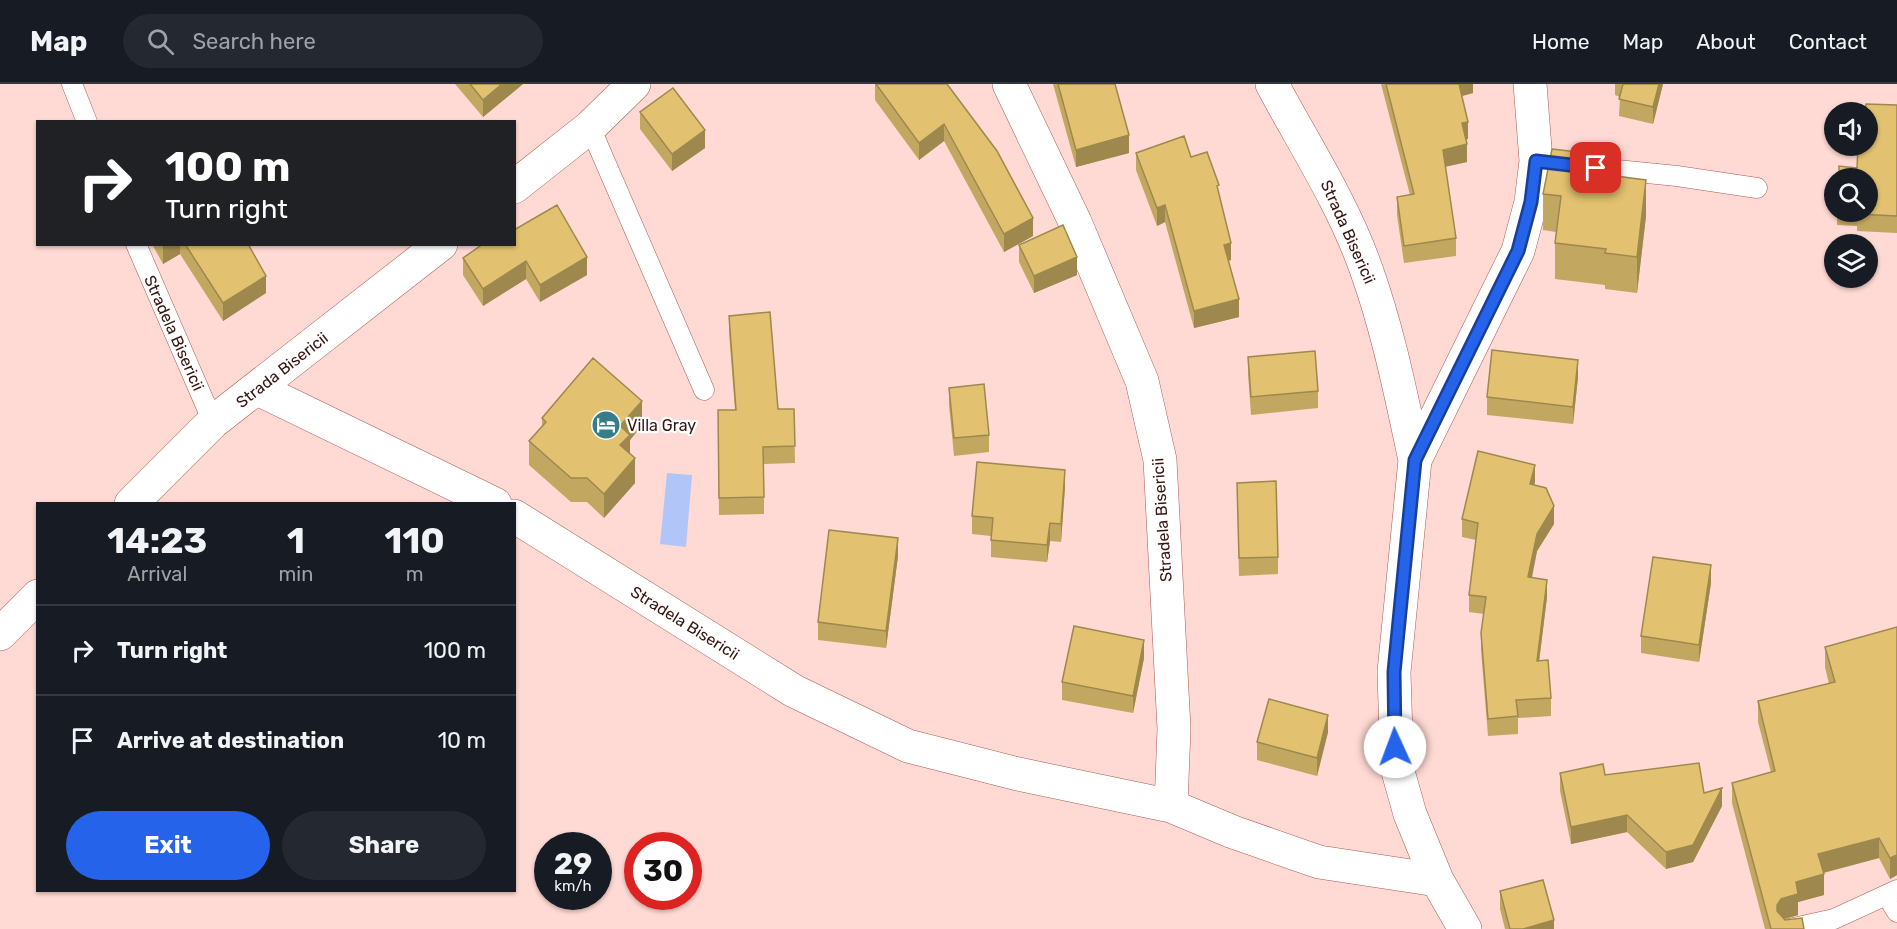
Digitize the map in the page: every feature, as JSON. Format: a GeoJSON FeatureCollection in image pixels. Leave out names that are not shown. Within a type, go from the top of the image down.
{"type":"FeatureCollection","features":[{"type":"Feature","properties":{"kind":"street"},"geometry":{"type":"LineString","coordinates":[[516,185],[590,127],[634,84]]}},
{"type":"Feature","properties":{"kind":"street","name":"Stradela Bisericii"},"geometry":{"type":"LineString","coordinates":[[1009,84],[1076,222],[1142,381],[1160,460],[1174,729],[1171,806]]}},
{"type":"Feature","properties":{"kind":"street","name":"Strada Bisericii"},"geometry":{"type":"LineString","coordinates":[[1272,84],[1341,209],[1365,265],[1396,372],[1415,460]]}},
{"type":"Feature","properties":{"kind":"street"},"geometry":{"type":"LineString","coordinates":[[1465,929],[1437,879],[1410,814],[1397,768],[1394,672],[1415,460],[1518,251],[1531,202],[1536,161],[1530,84]]}},
{"type":"Feature","properties":{"kind":"street","name":"Strada Bisericii"},"geometry":{"type":"LineString","coordinates":[[133,502],[213,422],[438,246]]}},
{"type":"Feature","properties":{"kind":"street"},"geometry":{"type":"LineString","coordinates":[[258,389],[491,502]]}},
{"type":"Feature","properties":{"kind":"street","name":"Stradela Bisericii"},"geometry":{"type":"LineString","coordinates":[[516,517],[794,691],[908,746],[1018,774],[1171,806],[1233,832],[1319,862],[1437,879]]}},
{"type":"Feature","properties":{"kind":"street"},"geometry":{"type":"LineString","coordinates":[[0,634],[36,598]]}},
{"type":"Feature","properties":{"kind":"lane"},"geometry":{"type":"LineString","coordinates":[[72,84],[86,120]]}},
{"type":"Feature","properties":{"kind":"lane"},"geometry":{"type":"LineString","coordinates":[[590,127],[704,390]]}},
{"type":"Feature","properties":{"kind":"lane"},"geometry":{"type":"LineString","coordinates":[[1536,161],[1677,176],[1757,188]]}},
{"type":"Feature","properties":{"kind":"lane","name":"Stradela Bisericii"},"geometry":{"type":"LineString","coordinates":[[137,246],[213,422]]}},
{"type":"Feature","properties":{"kind":"lane"},"geometry":{"type":"LineString","coordinates":[[1789,929],[1834,919],[1894,899]]}},
{"type":"Feature","properties":{"kind":"water"},"geometry":{"type":"Polygon","coordinates":[[[667,473],[692,475],[686,547],[660,544],[667,473]]]}},
{"type":"Feature","properties":{"kind":"building"},"geometry":{"type":"Polygon","coordinates":[[[470,84],[502,84],[483,100],[470,84]]]}},
{"type":"Feature","properties":{"kind":"building"},"geometry":{"type":"Polygon","coordinates":[[[876,84],[947,84],[997,151],[1033,218],[1004,234],[944,124],[919,143],[876,84]]]}},
{"type":"Feature","properties":{"kind":"building"},"geometry":{"type":"Polygon","coordinates":[[[1058,84],[1115,84],[1129,135],[1076,150],[1058,84]]]}},
{"type":"Feature","properties":{"kind":"building"},"geometry":{"type":"Polygon","coordinates":[[[1386,84],[1459,84],[1468,122],[1462,123],[1467,144],[1443,150],[1456,238],[1404,246],[1397,197],[1414,194],[1386,84]]]}},
{"type":"Feature","properties":{"kind":"building"},"geometry":{"type":"Polygon","coordinates":[[[1623,84],[1659,84],[1653,107],[1619,99],[1623,84]]]}},
{"type":"Feature","properties":{"kind":"building"},"geometry":{"type":"Polygon","coordinates":[[[673,88],[705,130],[672,154],[640,112],[673,88]]]}},
{"type":"Feature","properties":{"kind":"building"},"geometry":{"type":"Polygon","coordinates":[[[1878,104],[1897,105],[1897,216],[1878,215],[1878,168],[1857,168],[1858,156],[1878,156],[1878,104]]]}},
{"type":"Feature","properties":{"kind":"building"},"geometry":{"type":"Polygon","coordinates":[[[1184,136],[1191,157],[1207,152],[1219,185],[1217,186],[1231,243],[1224,245],[1239,299],[1194,311],[1165,205],[1157,208],[1136,153],[1184,136]]]}},
{"type":"Feature","properties":{"kind":"building"},"geometry":{"type":"Polygon","coordinates":[[[1552,149],[1603,155],[1600,174],[1646,180],[1637,257],[1605,253],[1606,249],[1555,243],[1561,196],[1543,194],[1552,149]]]}},
{"type":"Feature","properties":{"kind":"building"},"geometry":{"type":"Polygon","coordinates":[[[557,205],[587,257],[540,285],[526,261],[483,289],[463,258],[480,246],[516,246],[516,229],[557,205]]]}},
{"type":"Feature","properties":{"kind":"building"},"geometry":{"type":"Polygon","coordinates":[[[1063,225],[1077,257],[1034,276],[1019,245],[1063,225]]]}},
{"type":"Feature","properties":{"kind":"building"},"geometry":{"type":"Polygon","coordinates":[[[186,246],[249,246],[266,276],[223,303],[186,246]]]}},
{"type":"Feature","properties":{"kind":"building"},"geometry":{"type":"Polygon","coordinates":[[[770,312],[778,409],[794,409],[795,446],[763,447],[764,497],[719,498],[718,410],[736,410],[729,316],[770,312]]]}},
{"type":"Feature","properties":{"kind":"building"},"geometry":{"type":"Polygon","coordinates":[[[1492,350],[1578,360],[1573,407],[1487,397],[1492,350]]]}},
{"type":"Feature","properties":{"kind":"building"},"geometry":{"type":"Polygon","coordinates":[[[1315,351],[1318,391],[1251,397],[1248,357],[1315,351]]]}},
{"type":"Feature","properties":{"kind":"building"},"geometry":{"type":"Polygon","coordinates":[[[593,358],[642,401],[620,426],[630,435],[620,445],[635,458],[604,494],[587,478],[571,478],[529,441],[546,422],[542,418],[593,358]]]}},
{"type":"Feature","properties":{"kind":"building"},"geometry":{"type":"Polygon","coordinates":[[[984,384],[989,435],[954,438],[949,388],[984,384]]]}},
{"type":"Feature","properties":{"kind":"building"},"geometry":{"type":"Polygon","coordinates":[[[1478,451],[1535,465],[1530,484],[1546,488],[1554,506],[1537,534],[1528,577],[1547,580],[1537,661],[1548,660],[1551,698],[1516,700],[1518,716],[1488,719],[1481,633],[1486,597],[1469,595],[1478,523],[1462,519],[1478,451]]]}},
{"type":"Feature","properties":{"kind":"building"},"geometry":{"type":"Polygon","coordinates":[[[977,462],[1065,470],[1061,524],[1050,523],[1047,545],[991,540],[993,518],[972,516],[977,462]]]}},
{"type":"Feature","properties":{"kind":"building"},"geometry":{"type":"Polygon","coordinates":[[[1276,481],[1278,557],[1239,558],[1237,483],[1276,481]]]}},
{"type":"Feature","properties":{"kind":"building"},"geometry":{"type":"Polygon","coordinates":[[[829,530],[898,538],[886,631],[818,622],[829,530]]]}},
{"type":"Feature","properties":{"kind":"building"},"geometry":{"type":"Polygon","coordinates":[[[1653,557],[1711,565],[1699,645],[1641,636],[1653,557]]]}},
{"type":"Feature","properties":{"kind":"building"},"geometry":{"type":"Polygon","coordinates":[[[1074,626],[1144,640],[1133,696],[1062,682],[1074,626]]]}},
{"type":"Feature","properties":{"kind":"building"},"geometry":{"type":"Polygon","coordinates":[[[1897,627],[1897,855],[1890,858],[1879,838],[1818,854],[1824,874],[1796,882],[1798,894],[1781,899],[1777,905],[1777,911],[1785,920],[1802,918],[1804,929],[1771,929],[1732,783],[1775,771],[1758,701],[1835,682],[1825,647],[1897,627]]]}},
{"type":"Feature","properties":{"kind":"building"},"geometry":{"type":"Polygon","coordinates":[[[1269,699],[1328,715],[1317,758],[1257,742],[1269,699]]]}},
{"type":"Feature","properties":{"kind":"building"},"geometry":{"type":"Polygon","coordinates":[[[1699,763],[1704,793],[1722,788],[1693,845],[1666,852],[1627,815],[1571,827],[1560,773],[1603,764],[1605,775],[1699,763]]]}},
{"type":"Feature","properties":{"kind":"building"},"geometry":{"type":"Polygon","coordinates":[[[1543,880],[1554,920],[1523,929],[1510,929],[1500,891],[1543,880]]]}},
{"type":"Feature","properties":{"kind":"place","name":"Villa Gray"},"geometry":{"type":"Point","coordinates":[606,425]}},
{"type":"Feature","properties":{"kind":"route"},"geometry":{"type":"LineString","coordinates":[[1395,747],[1394,672],[1415,460],[1445,404],[1518,251],[1531,202],[1536,161],[1596,168]]}}]}
